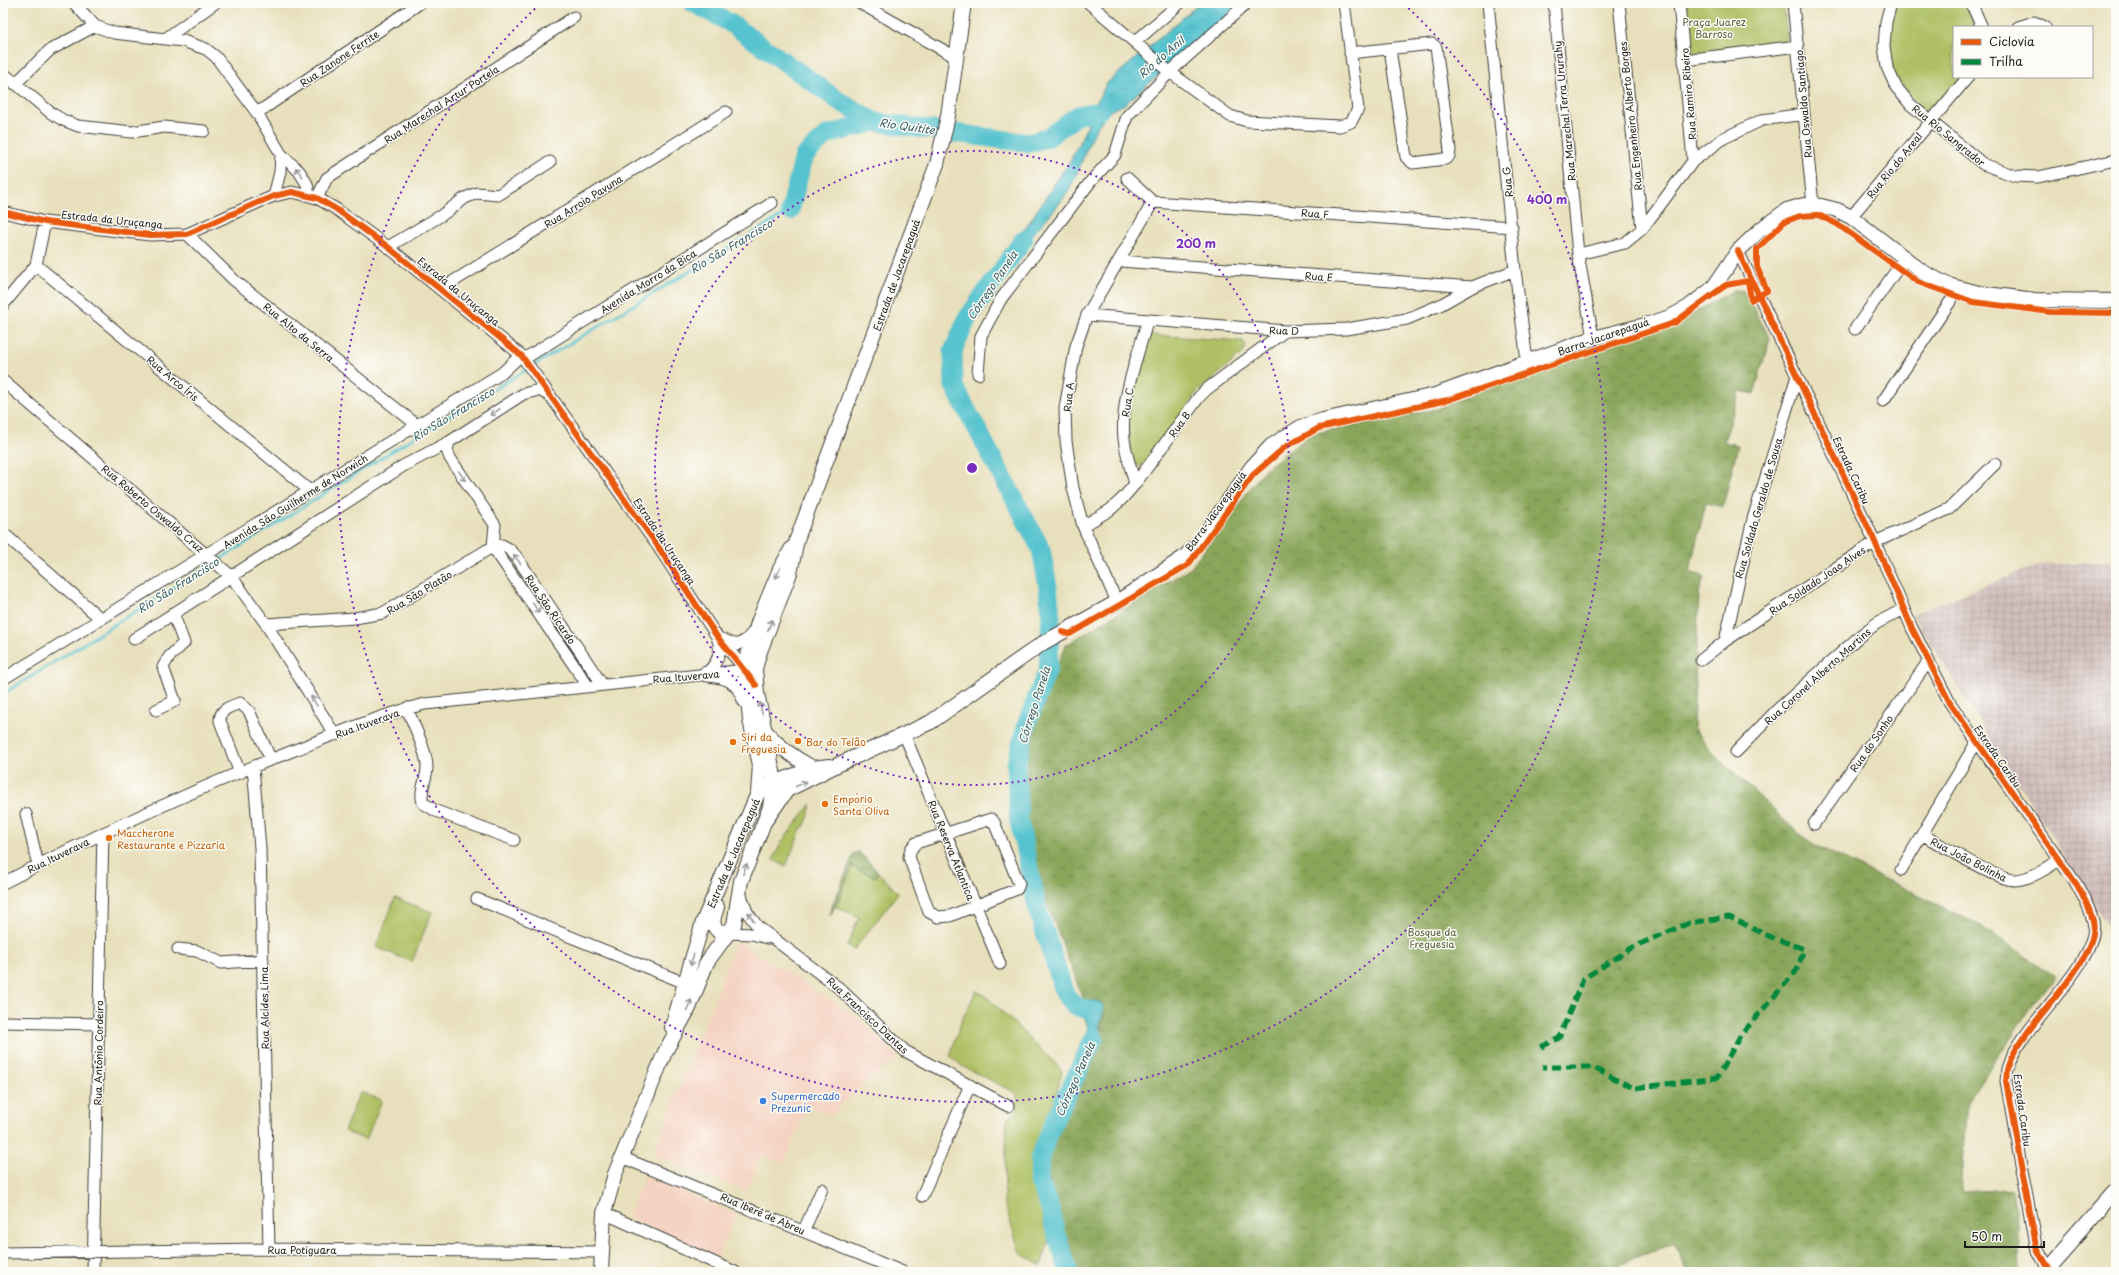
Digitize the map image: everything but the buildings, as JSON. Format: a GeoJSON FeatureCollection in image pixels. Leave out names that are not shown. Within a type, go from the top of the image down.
{"type":"FeatureCollection","features":[{"type":"Feature","properties":{"kind":"main road","name":"Estrada de Jacarepaguá"},"geometry":{"type":"LineString","coordinates":[[601,1272],[604,1213],[622,1156],[665,1052],[688,1008],[707,962],[712,952],[729,933],[736,919],[739,887],[765,821],[775,782],[766,732],[751,665],[790,573],[797,540],[937,164],[948,116],[964,3]]}},
{"type":"Feature","properties":{"kind":"main road"},"geometry":{"type":"LineString","coordinates":[[765,821],[787,790],[835,766],[905,736],[931,722],[1044,643],[1117,602],[1183,558],[1200,542],[1259,458],[1271,446],[1296,431],[1323,420],[1429,397],[1592,338],[1649,324],[1687,308],[1713,288],[1738,251],[1761,229],[1787,210],[1804,205],[1813,205],[1837,210],[1851,217],[1923,272],[1948,285],[1980,293],[2035,300],[2116,301]]}},
{"type":"Feature","properties":{"kind":"main road","name":"Estrada de Jacarepaguá"},"geometry":{"type":"LineString","coordinates":[[665,1052],[703,922],[756,801],[760,784],[760,765],[750,720],[751,665],[755,628],[780,569],[797,540]]}},
{"type":"Feature","properties":{"kind":"main road"},"geometry":{"type":"LineString","coordinates":[[705,674],[722,675],[736,684],[742,694],[750,720]]}},
{"type":"Feature","properties":{"kind":"main road"},"geometry":{"type":"LineString","coordinates":[[766,732],[775,742],[801,762],[813,768]]}},
{"type":"Feature","properties":{"kind":"main road"},"geometry":{"type":"LineString","coordinates":[[756,801],[764,789],[775,782],[813,768],[835,766]]}},
{"type":"Feature","properties":{"kind":"main road"},"geometry":{"type":"LineString","coordinates":[[724,874],[724,891],[712,921],[718,931],[729,933]]}},
{"type":"Feature","properties":{"kind":"main road"},"geometry":{"type":"LineString","coordinates":[[2048,1270],[2116,1190]]}},
{"type":"Feature","properties":{"kind":"street"},"geometry":{"type":"LineString","coordinates":[[74,3],[94,26],[114,33],[192,43],[206,49],[216,57],[257,112],[281,154],[299,171],[313,197]]}},
{"type":"Feature","properties":{"kind":"street"},"geometry":{"type":"LineString","coordinates":[[165,39],[215,3]]}},
{"type":"Feature","properties":{"kind":"street","name":"Rua Zanone Ferrite"},"geometry":{"type":"LineString","coordinates":[[257,112],[420,3]]}},
{"type":"Feature","properties":{"kind":"street"},"geometry":{"type":"LineString","coordinates":[[860,3],[957,58]]}},
{"type":"Feature","properties":{"kind":"street"},"geometry":{"type":"LineString","coordinates":[[1089,3],[1169,71],[1224,113],[1238,119],[1340,126],[1351,122],[1358,109],[1344,3]]}},
{"type":"Feature","properties":{"kind":"street"},"geometry":{"type":"LineString","coordinates":[[1139,45],[1180,3]]}},
{"type":"Feature","properties":{"kind":"street"},"geometry":{"type":"LineString","coordinates":[[978,374],[981,336],[1001,299],[1096,176],[1115,155],[1127,116],[1169,71],[1247,3]]}},
{"type":"Feature","properties":{"kind":"street","name":"Rua G"},"geometry":{"type":"LineString","coordinates":[[1488,3],[1512,226],[1515,270],[1527,361]]}},
{"type":"Feature","properties":{"kind":"street","name":"Rua Marechal Terra Ururahy"},"geometry":{"type":"LineString","coordinates":[[1554,3],[1578,254],[1592,338]]}},
{"type":"Feature","properties":{"kind":"street","name":"Rua Engenheiro Alberto Borges"},"geometry":{"type":"LineString","coordinates":[[1619,3],[1642,229]]}},
{"type":"Feature","properties":{"kind":"street","name":"Rua Ramiro Ribeiro"},"geometry":{"type":"LineString","coordinates":[[1679,3],[1693,161]]}},
{"type":"Feature","properties":{"kind":"street","name":"Rua Oswaldo Santiago"},"geometry":{"type":"LineString","coordinates":[[1793,3],[1813,205]]}},
{"type":"Feature","properties":{"kind":"street","name":"Rua Rio Sangrador"},"geometry":{"type":"LineString","coordinates":[[1891,3],[1886,22],[1884,46],[1887,67],[1896,87],[1906,99],[1983,164],[2015,176],[2038,177],[2116,160]]}},
{"type":"Feature","properties":{"kind":"street"},"geometry":{"type":"LineString","coordinates":[[1971,3],[1982,26]]}},
{"type":"Feature","properties":{"kind":"street","name":"Rua Marechal Artur Portela"},"geometry":{"type":"LineString","coordinates":[[313,197],[327,178],[574,17]]}},
{"type":"Feature","properties":{"kind":"street"},"geometry":{"type":"LineString","coordinates":[[192,20],[190,29],[192,43]]}},
{"type":"Feature","properties":{"kind":"street"},"geometry":{"type":"LineString","coordinates":[[2021,26],[2034,22],[2043,26]]}},
{"type":"Feature","properties":{"kind":"street"},"geometry":{"type":"LineString","coordinates":[[15,84],[50,50],[94,26]]}},
{"type":"Feature","properties":{"kind":"street"},"geometry":{"type":"LineString","coordinates":[[1350,52],[1432,44],[1436,47],[1450,150],[1449,156],[1445,159],[1413,163],[1406,158],[1390,49]]}},
{"type":"Feature","properties":{"kind":"street"},"geometry":{"type":"LineString","coordinates":[[1685,60],[1798,46]]}},
{"type":"Feature","properties":{"kind":"street"},"geometry":{"type":"LineString","coordinates":[[3,73],[51,113],[78,126],[132,132],[164,127],[204,131]]}},
{"type":"Feature","properties":{"kind":"street","name":"Rua Rio do Areal"},"geometry":{"type":"LineString","coordinates":[[1851,217],[1967,78]]}},
{"type":"Feature","properties":{"kind":"street","name":"Rua Arroio Pavuna"},"geometry":{"type":"LineString","coordinates":[[441,289],[726,112]]}},
{"type":"Feature","properties":{"kind":"street"},"geometry":{"type":"LineString","coordinates":[[1578,254],[1625,244],[1642,229],[1693,161],[1724,138],[1742,128],[1762,120],[1804,114]]}},
{"type":"Feature","properties":{"kind":"street"},"geometry":{"type":"LineString","coordinates":[[274,196],[280,172],[281,154]]}},
{"type":"Feature","properties":{"kind":"street"},"geometry":{"type":"LineString","coordinates":[[388,247],[442,215],[465,198],[477,193],[498,195],[550,162]]}},
{"type":"Feature","properties":{"kind":"street"},"geometry":{"type":"LineString","coordinates":[[1127,178],[1153,202]]}},
{"type":"Feature","properties":{"kind":"street","name":"Estrada da Uruçanga"},"geometry":{"type":"LineString","coordinates":[[3,212],[45,222],[150,235],[187,234],[274,196],[292,192],[313,197],[336,209],[388,247],[441,289],[528,363],[657,545],[716,635],[751,665]]}},
{"type":"Feature","properties":{"kind":"street","name":"Rua F"},"geometry":{"type":"LineString","coordinates":[[1153,202],[1512,226]]}},
{"type":"Feature","properties":{"kind":"street","name":"Rua A"},"geometry":{"type":"LineString","coordinates":[[1117,602],[1083,526],[1073,488],[1066,441],[1065,408],[1076,346],[1087,315],[1120,261],[1153,202]]}},
{"type":"Feature","properties":{"kind":"street","name":"Avenida Morro da Bica"},"geometry":{"type":"LineString","coordinates":[[528,363],[772,203]]}},
{"type":"Feature","properties":{"kind":"street"},"geometry":{"type":"LineString","coordinates":[[3,305],[36,265],[45,222]]}},
{"type":"Feature","properties":{"kind":"street","name":"Rua Alto da Serra"},"geometry":{"type":"LineString","coordinates":[[187,234],[234,280],[416,425]]}},
{"type":"Feature","properties":{"kind":"street","name":"Estrada Caribu"},"geometry":{"type":"LineString","coordinates":[[1738,251],[1875,542],[1928,662],[1950,703],[1976,743],[2060,860],[2088,906],[2094,923],[2092,938],[2085,956],[2076,972],[2038,1018],[2016,1049],[2007,1067],[2006,1081],[2036,1246],[2048,1270]]}},
{"type":"Feature","properties":{"kind":"street"},"geometry":{"type":"LineString","coordinates":[[1855,329],[1905,258]]}},
{"type":"Feature","properties":{"kind":"street","name":"Rua E"},"geometry":{"type":"LineString","coordinates":[[1120,261],[1472,287],[1515,270]]}},
{"type":"Feature","properties":{"kind":"street","name":"Rua Arco Íris"},"geometry":{"type":"LineString","coordinates":[[36,265],[310,492]]}},
{"type":"Feature","properties":{"kind":"street","name":"Rua D"},"geometry":{"type":"LineString","coordinates":[[1087,315],[1147,322],[1285,331],[1346,329],[1407,320],[1440,305],[1472,287]]}},
{"type":"Feature","properties":{"kind":"street"},"geometry":{"type":"LineString","coordinates":[[1883,402],[1960,287]]}},
{"type":"Feature","properties":{"kind":"street","name":"Rua C"},"geometry":{"type":"LineString","coordinates":[[1135,484],[1124,439],[1124,416],[1129,389],[1147,322]]}},
{"type":"Feature","properties":{"kind":"street","name":"Rua B"},"geometry":{"type":"LineString","coordinates":[[1083,526],[1110,510],[1135,484],[1199,397],[1215,382],[1285,331]]}},
{"type":"Feature","properties":{"kind":"street"},"geometry":{"type":"LineString","coordinates":[[134,639],[229,574],[403,466],[449,442],[528,391],[534,383],[528,363]]}},
{"type":"Feature","properties":{"kind":"street","name":"Avenida São Guilherme de Norwich"},"geometry":{"type":"LineString","coordinates":[[3,679],[101,619],[210,557],[416,425],[502,373],[528,363]]}},
{"type":"Feature","properties":{"kind":"street","name":"Rua Soldado Geraldo de Sousa"},"geometry":{"type":"LineString","coordinates":[[1725,641],[1753,519],[1797,376]]}},
{"type":"Feature","properties":{"kind":"street","name":"Rua Roberto Oswaldo Cruz"},"geometry":{"type":"LineString","coordinates":[[3,381],[229,574],[266,624],[335,734]]}},
{"type":"Feature","properties":{"kind":"street"},"geometry":{"type":"LineString","coordinates":[[528,391],[543,391],[554,400]]}},
{"type":"Feature","properties":{"kind":"street"},"geometry":{"type":"LineString","coordinates":[[449,442],[447,450],[450,458],[495,525],[493,547]]}},
{"type":"Feature","properties":{"kind":"street"},"geometry":{"type":"LineString","coordinates":[[427,453],[450,458]]}},
{"type":"Feature","properties":{"kind":"street","name":"Rua Soldado Joao Alves"},"geometry":{"type":"LineString","coordinates":[[1701,660],[1725,641],[1875,542],[1949,509],[1994,464]]}},
{"type":"Feature","properties":{"kind":"street"},"geometry":{"type":"LineString","coordinates":[[3,533],[101,619]]}},
{"type":"Feature","properties":{"kind":"street","name":"Rua São Ricardo"},"geometry":{"type":"LineString","coordinates":[[588,686],[493,547],[502,545],[512,552],[602,684]]}},
{"type":"Feature","properties":{"kind":"street","name":"Rua São Platão"},"geometry":{"type":"LineString","coordinates":[[266,624],[355,618],[383,613],[493,547]]}},
{"type":"Feature","properties":{"kind":"street","name":"Rua Coronel Alberto Martins"},"geometry":{"type":"LineString","coordinates":[[1736,752],[1778,709],[1861,635],[1877,623],[1904,609]]}},
{"type":"Feature","properties":{"kind":"street"},"geometry":{"type":"LineString","coordinates":[[156,710],[174,701],[163,667],[169,657],[184,643],[173,613]]}},
{"type":"Feature","properties":{"kind":"street"},"geometry":{"type":"LineString","coordinates":[[716,635],[724,641],[737,645],[750,637],[755,628]]}},
{"type":"Feature","properties":{"kind":"street"},"geometry":{"type":"LineString","coordinates":[[705,674],[718,659],[720,647],[716,635]]}},
{"type":"Feature","properties":{"kind":"street","name":"Rua do Sonho"},"geometry":{"type":"LineString","coordinates":[[1814,824],[1928,662]]}},
{"type":"Feature","properties":{"kind":"street","name":"Rua Ituverava"},"geometry":{"type":"LineString","coordinates":[[3,880],[38,865],[103,833],[252,767],[368,720],[407,708],[425,704],[705,674],[751,665]]}},
{"type":"Feature","properties":{"kind":"street"},"geometry":{"type":"LineString","coordinates":[[240,773],[220,721],[220,714],[223,710],[240,703],[249,711],[271,760]]}},
{"type":"Feature","properties":{"kind":"street"},"geometry":{"type":"LineString","coordinates":[[407,708],[426,759],[426,777],[421,796],[423,803],[436,811],[514,840]]}},
{"type":"Feature","properties":{"kind":"street","name":"Rua Reserva Atlantica"},"geometry":{"type":"LineString","coordinates":[[905,736],[1000,964]]}},
{"type":"Feature","properties":{"kind":"street","name":"Rua João Bolinha"},"geometry":{"type":"LineString","coordinates":[[1901,870],[1976,743]]}},
{"type":"Feature","properties":{"kind":"street","name":"Rua Alcides Lima"},"geometry":{"type":"LineString","coordinates":[[252,767],[260,848],[269,1249]]}},
{"type":"Feature","properties":{"kind":"street"},"geometry":{"type":"LineString","coordinates":[[26,814],[38,865]]}},
{"type":"Feature","properties":{"kind":"street"},"geometry":{"type":"LineString","coordinates":[[991,819],[994,822],[1019,884],[1017,890],[976,907],[944,916],[938,917],[929,912],[909,858],[911,849],[916,843],[946,832],[991,819]]}},
{"type":"Feature","properties":{"kind":"street","name":"Rua Antônio Cordeiro"},"geometry":{"type":"LineString","coordinates":[[93,1272],[103,833]]}},
{"type":"Feature","properties":{"kind":"street","name":"Rua João Bolinha"},"geometry":{"type":"LineString","coordinates":[[1923,835],[1998,875],[2013,880],[2028,878],[2060,860]]}},
{"type":"Feature","properties":{"kind":"street","name":"Rua Francisco Dantas"},"geometry":{"type":"LineString","coordinates":[[739,887],[743,904],[752,919],[774,940],[802,958],[839,988],[905,1052],[1008,1106]]}},
{"type":"Feature","properties":{"kind":"street"},"geometry":{"type":"LineString","coordinates":[[477,898],[685,983]]}},
{"type":"Feature","properties":{"kind":"street","name":"Rua Francisco Dantas"},"geometry":{"type":"LineString","coordinates":[[729,933],[752,934],[774,940]]}},
{"type":"Feature","properties":{"kind":"street"},"geometry":{"type":"LineString","coordinates":[[178,948],[197,951],[221,963],[263,960]]}},
{"type":"Feature","properties":{"kind":"street"},"geometry":{"type":"LineString","coordinates":[[3,1022],[98,1024]]}},
{"type":"Feature","properties":{"kind":"street"},"geometry":{"type":"LineString","coordinates":[[922,1196],[970,1085]]}},
{"type":"Feature","properties":{"kind":"street","name":"Rua Iberê de Abreu"},"geometry":{"type":"LineString","coordinates":[[622,1156],[903,1272]]}},
{"type":"Feature","properties":{"kind":"street"},"geometry":{"type":"LineString","coordinates":[[804,1230],[822,1189]]}},
{"type":"Feature","properties":{"kind":"street"},"geometry":{"type":"LineString","coordinates":[[604,1213],[735,1272]]}},
{"type":"Feature","properties":{"kind":"street","name":"Rua Potiguara"},"geometry":{"type":"LineString","coordinates":[[3,1253],[269,1249],[601,1252]]}},
{"type":"Feature","properties":{"kind":"shaded area"},"geometry":{"type":"Polygon","coordinates":[[[2116,561],[2115,938],[1912,614],[2038,565],[2116,561]]]}},
{"type":"Feature","properties":{"kind":"shaded area"},"geometry":{"type":"Polygon","coordinates":[[[737,941],[853,1014],[898,1056],[848,1098],[831,1115],[808,1105],[784,1163],[762,1155],[746,1191],[653,1155],[737,941]]]}},
{"type":"Feature","properties":{"kind":"shaded area"},"geometry":{"type":"Polygon","coordinates":[[[644,1176],[737,1214],[718,1258],[628,1217],[644,1176]]]}},
{"type":"Feature","properties":{"kind":"green space","name":"Praça Juarez Barroso"},"geometry":{"type":"Polygon","coordinates":[[[1686,3],[1783,3],[1787,35],[1785,42],[1778,46],[1698,53],[1693,52],[1690,47],[1686,3]]]}},
{"type":"Feature","properties":{"kind":"green space"},"geometry":{"type":"Polygon","coordinates":[[[1896,3],[1964,3],[1976,26],[1953,26],[1953,78],[1961,78],[1937,108],[1931,111],[1924,111],[1918,107],[1892,72],[1888,30],[1896,3]]]}},
{"type":"Feature","properties":{"kind":"green space","name":"Bosque da Freguesia"},"geometry":{"type":"Polygon","coordinates":[[[1734,290],[1744,291],[1770,338],[1754,394],[1740,391],[1724,442],[1738,445],[1723,507],[1706,503],[1689,572],[1704,576],[1699,594],[1693,727],[1712,752],[1799,834],[1815,845],[1981,926],[2055,976],[2025,1016],[1968,1101],[1961,1192],[2013,1189],[2018,1221],[2020,1272],[1688,1272],[1675,1243],[1619,1264],[1622,1272],[1075,1272],[1046,1170],[1050,1138],[1093,1058],[1104,1014],[1095,1000],[1085,1004],[1038,879],[1024,804],[1031,731],[1066,645],[1191,568],[1264,470],[1311,434],[1437,409],[1533,368],[1673,325],[1734,290]]]}},
{"type":"Feature","properties":{"kind":"green space"},"geometry":{"type":"Polygon","coordinates":[[[1150,335],[1243,341],[1246,346],[1243,353],[1197,392],[1146,463],[1140,466],[1133,464],[1128,434],[1127,411],[1134,377],[1150,335]]]}},
{"type":"Feature","properties":{"kind":"green space"},"geometry":{"type":"Polygon","coordinates":[[[811,804],[808,818],[804,827],[802,827],[786,866],[773,860],[781,843],[811,804]]]}},
{"type":"Feature","properties":{"kind":"green space"},"geometry":{"type":"Polygon","coordinates":[[[858,851],[878,872],[876,877],[852,867],[831,915],[829,914],[854,853],[857,854],[858,851]]]}},
{"type":"Feature","properties":{"kind":"green space"},"geometry":{"type":"Polygon","coordinates":[[[852,867],[875,877],[878,872],[898,893],[854,950],[847,946],[859,917],[836,907],[852,867]]]}},
{"type":"Feature","properties":{"kind":"green space"},"geometry":{"type":"Polygon","coordinates":[[[395,898],[432,912],[412,962],[376,947],[395,898]]]}},
{"type":"Feature","properties":{"kind":"green space"},"geometry":{"type":"Polygon","coordinates":[[[976,991],[985,995],[1062,1070],[1048,1128],[1043,1192],[1050,1237],[1041,1266],[1020,1253],[1004,1202],[1007,1119],[1018,1109],[1016,1093],[962,1066],[950,1056],[961,1022],[976,991]]]}},
{"type":"Feature","properties":{"kind":"green space"},"geometry":{"type":"Polygon","coordinates":[[[360,1092],[382,1100],[366,1140],[344,1131],[360,1092]]]}},
{"type":"Feature","properties":{"kind":"water","name":"Rio do Anil"},"geometry":{"type":"Polygon","coordinates":[[[1200,3],[1241,3],[1124,105],[1108,113],[1089,143],[1076,175],[1065,196],[1045,221],[1008,260],[1017,241],[1071,159],[1090,120],[1091,112],[1107,83],[1200,3]]]}},
{"type":"Feature","properties":{"kind":"water"},"geometry":{"type":"Polygon","coordinates":[[[1065,994],[1076,1004],[1094,1000],[1104,1007],[1093,1058],[1084,1061],[1088,1040],[1088,1028],[1081,1014],[1070,1006],[1065,994]]]}},
{"type":"Feature","properties":{"kind":"waterway","name":"Rio Quitite"},"geometry":{"type":"LineString","coordinates":[[693,3],[730,23],[839,101],[875,122],[1028,143],[1047,138],[1078,115],[1099,111]]}},
{"type":"Feature","properties":{"kind":"waterway","name":"Rio São Francisco"},"geometry":{"type":"LineString","coordinates":[[790,211],[804,156],[827,135],[875,122]]}},
{"type":"Feature","properties":{"kind":"waterway","name":"Rio São Francisco"},"geometry":{"type":"LineString","coordinates":[[217,561],[405,443],[790,211]]}},
{"type":"Feature","properties":{"kind":"waterway","name":"Córrego Panela"},"geometry":{"type":"LineString","coordinates":[[1024,239],[968,317],[953,351],[954,386],[1041,549],[1048,587],[1051,617],[1048,669],[1027,723],[1016,764],[1019,821],[1038,911],[1065,994],[1075,1006],[1085,1009]]}},
{"type":"Feature","properties":{"kind":"waterway","name":"Rio São Francisco"},"geometry":{"type":"LineString","coordinates":[[3,694],[212,564]]}},
{"type":"Feature","properties":{"kind":"waterway","name":"Córrego Panela"},"geometry":{"type":"LineString","coordinates":[[1069,1272],[1055,1231],[1050,1208],[1039,1181],[1040,1156],[1055,1119],[1094,1038]]}},
{"type":"Feature","properties":{"kind":"marked path"},"geometry":{"type":"LineString","coordinates":[[1541,1047],[1559,1038],[1583,979],[1633,947],[1689,923],[1729,917],[1771,937],[1804,949],[1797,970],[1740,1036],[1717,1078],[1633,1088],[1592,1067],[1542,1067]]}},
{"type":"Feature","properties":{"kind":"cycle path"},"geometry":{"type":"LineString","coordinates":[[3,212],[45,222],[150,235],[187,234],[274,196],[292,192],[317,198],[336,209],[388,247],[521,355],[657,545],[716,635],[756,685]]}},
{"type":"Feature","properties":{"kind":"cycle path","name":"Barra-Jacarepaguá"},"geometry":{"type":"LineString","coordinates":[[1062,632],[1070,634],[1188,565],[1253,475],[1285,447],[1319,428],[1448,400],[1674,323],[1726,285],[1748,281],[1751,300],[1767,291],[1757,267],[1757,249],[1784,222],[1800,216],[1818,215],[1837,224],[1918,282],[1973,302],[2050,312],[2116,313]]}},
{"type":"Feature","properties":{"kind":"cycle path"},"geometry":{"type":"LineString","coordinates":[[1738,251],[1875,542],[1912,628],[1950,703],[2077,885],[2092,916],[2092,937],[2085,955],[2059,993],[2028,1032],[2016,1050],[2007,1071],[2006,1081],[2036,1246],[2050,1272]]}},
{"type":"Feature","properties":{"kind":"place","name":"Bar do Telão"},"geometry":{"type":"Point","coordinates":[798,741]}},
{"type":"Feature","properties":{"kind":"place","name":"Siri da Freguesia"},"geometry":{"type":"Point","coordinates":[733,742]}},
{"type":"Feature","properties":{"kind":"place","name":"Empório Santa Oliva"},"geometry":{"type":"Point","coordinates":[825,804]}},
{"type":"Feature","properties":{"kind":"place","name":"Maccherone Restaurante e Pizzaria"},"geometry":{"type":"Point","coordinates":[109,838]}},
{"type":"Feature","properties":{"kind":"place","name":"Supermercado Prezunic"},"geometry":{"type":"Point","coordinates":[763,1101]}}]}
